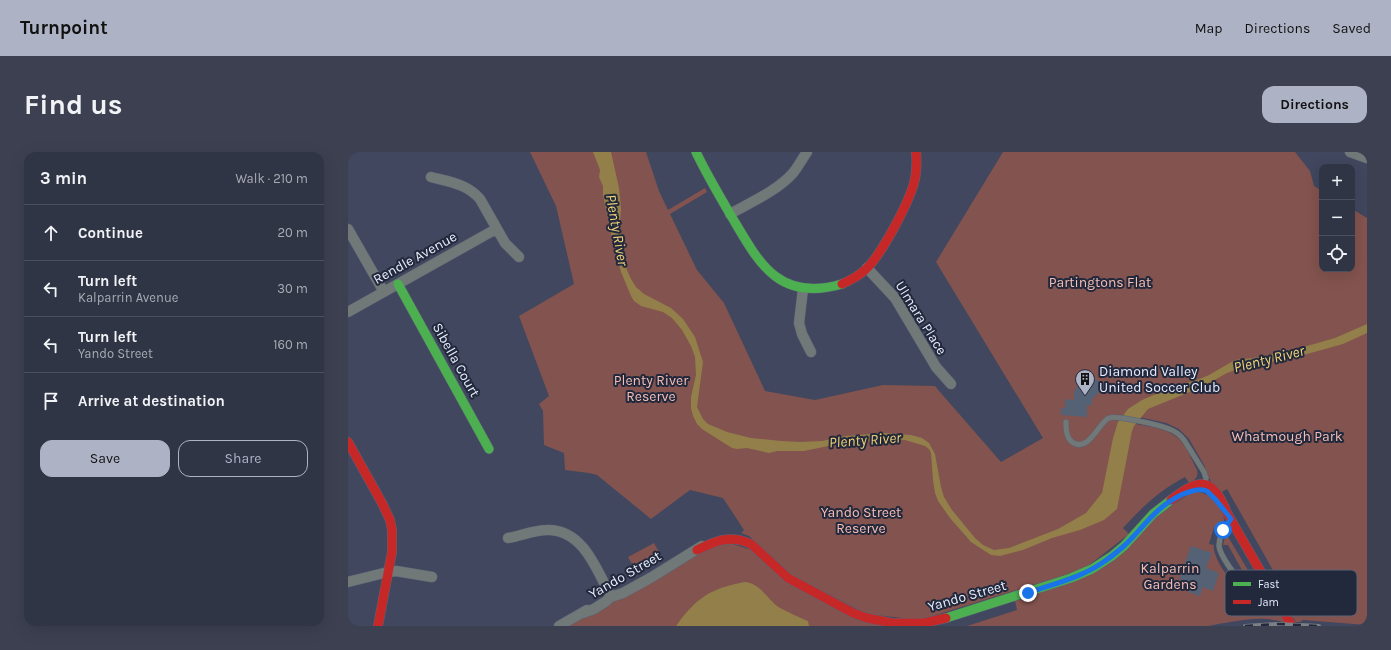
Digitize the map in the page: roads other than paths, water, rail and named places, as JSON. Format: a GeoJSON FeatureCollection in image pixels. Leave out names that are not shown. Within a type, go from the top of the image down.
{"type":"FeatureCollection","features":[{"type":"Feature","properties":{"kind":"street"},"geometry":{"type":"LineString","coordinates":[[696,152],[753,253],[765,268],[782,281],[803,288],[824,289],[837,286],[856,277],[867,268],[880,251],[910,196],[917,176],[918,167],[916,152]]}},
{"type":"Feature","properties":{"kind":"street"},"geometry":{"type":"LineString","coordinates":[[730,214],[786,180],[793,173],[807,152]]}},
{"type":"Feature","properties":{"kind":"street"},"geometry":{"type":"LineString","coordinates":[[1350,152],[1367,158]]}},
{"type":"Feature","properties":{"kind":"street"},"geometry":{"type":"LineString","coordinates":[[431,177],[452,182],[469,189],[480,199],[505,243],[519,257]]}},
{"type":"Feature","properties":{"kind":"street"},"geometry":{"type":"LineString","coordinates":[[348,229],[384,292]]}},
{"type":"Feature","properties":{"kind":"street","name":"Rendle Avenue"},"geometry":{"type":"LineString","coordinates":[[348,312],[496,229]]}},
{"type":"Feature","properties":{"kind":"street","name":"Ulmara Place"},"geometry":{"type":"LineString","coordinates":[[867,268],[895,298],[936,367],[951,384]]}},
{"type":"Feature","properties":{"kind":"street","name":"Sibella Court"},"geometry":{"type":"LineString","coordinates":[[398,284],[489,449]]}},
{"type":"Feature","properties":{"kind":"street"},"geometry":{"type":"LineString","coordinates":[[803,288],[799,323],[802,334],[811,352]]}},
{"type":"Feature","properties":{"kind":"street"},"geometry":{"type":"LineString","coordinates":[[348,442],[352,461],[382,503],[390,520],[393,540],[378,626]]}},
{"type":"Feature","properties":{"kind":"street"},"geometry":{"type":"LineString","coordinates":[[1203,486],[1229,516],[1260,570]]}},
{"type":"Feature","properties":{"kind":"street","name":"Yando Street"},"geometry":{"type":"LineString","coordinates":[[559,626],[583,613],[609,594],[697,550],[711,539],[727,534],[739,535],[754,541],[778,569],[799,584],[853,613],[873,620],[892,623],[924,623],[971,611],[1082,574],[1112,556],[1133,537],[1153,514],[1170,500],[1203,486]]}},
{"type":"Feature","properties":{"kind":"street"},"geometry":{"type":"LineString","coordinates":[[508,538],[545,530],[553,530],[574,538],[584,549],[609,594]]}},
{"type":"Feature","properties":{"kind":"street"},"geometry":{"type":"LineString","coordinates":[[348,582],[388,572],[402,572],[432,577]]}},
{"type":"Feature","properties":{"kind":"street"},"geometry":{"type":"LineString","coordinates":[[1286,616],[1292,626]]}},
{"type":"Feature","properties":{"kind":"lane"},"geometry":{"type":"LineString","coordinates":[[1066,422],[1067,434],[1069,438],[1074,443],[1083,444],[1093,436],[1106,420],[1115,417],[1139,421],[1170,429],[1180,435],[1202,470],[1206,478],[1203,486]]}},
{"type":"Feature","properties":{"kind":"lane"},"geometry":{"type":"LineString","coordinates":[[1229,516],[1219,545],[1232,570]]}},
{"type":"Feature","properties":{"kind":"water","name":"Plenty River"},"geometry":{"type":"Polygon","coordinates":[[[593,152],[611,152],[619,188],[621,208],[620,224],[623,251],[627,270],[631,279],[636,287],[644,294],[671,308],[683,319],[695,337],[703,362],[697,407],[703,419],[708,424],[727,432],[751,438],[781,441],[822,441],[846,436],[883,433],[911,435],[922,438],[929,443],[935,454],[944,497],[952,510],[975,538],[983,545],[994,550],[1009,548],[1058,529],[1086,513],[1102,493],[1113,438],[1118,422],[1128,409],[1142,400],[1170,388],[1209,375],[1235,360],[1293,350],[1335,338],[1367,324],[1367,333],[1343,344],[1307,354],[1284,360],[1249,365],[1227,373],[1202,387],[1148,409],[1134,426],[1132,431],[1117,509],[1104,520],[1080,530],[1052,538],[1023,550],[1000,556],[991,555],[971,542],[950,518],[938,501],[933,480],[931,453],[925,446],[905,440],[887,439],[838,444],[804,451],[777,451],[769,453],[747,448],[732,448],[702,429],[697,424],[691,408],[691,397],[696,375],[695,357],[691,346],[682,330],[672,318],[663,312],[641,306],[634,301],[631,296],[621,272],[611,234],[603,195],[603,186],[599,177],[600,170],[593,152]]]}},
{"type":"Feature","properties":{"kind":"water"},"geometry":{"type":"Polygon","coordinates":[[[745,582],[751,583],[760,589],[775,605],[808,621],[809,626],[676,626],[690,608],[705,596],[723,587],[745,582]]]}},
{"type":"Feature","properties":{"kind":"railway"},"geometry":{"type":"LineString","coordinates":[[1245,626],[1278,624],[1319,626]]}},
{"type":"Feature","properties":{"kind":"place","name":"Diamond Valley United Soccer Club"},"geometry":{"type":"Point","coordinates":[1085,396]}},
{"type":"Feature","properties":{"kind":"park label","name":"Partingtons Flat"},"geometry":{"type":"Point","coordinates":[1100,282]}},
{"type":"Feature","properties":{"kind":"park label","name":"Plenty River Reserve"},"geometry":{"type":"Point","coordinates":[651,388]}},
{"type":"Feature","properties":{"kind":"park label","name":"Whatmough Park"},"geometry":{"type":"Point","coordinates":[1287,436]}},
{"type":"Feature","properties":{"kind":"park label","name":"Yando Street Reserve"},"geometry":{"type":"Point","coordinates":[861,520]}},
{"type":"Feature","properties":{"kind":"park label","name":"Kalparrin Gardens"},"geometry":{"type":"Point","coordinates":[1170,576]}}]}
